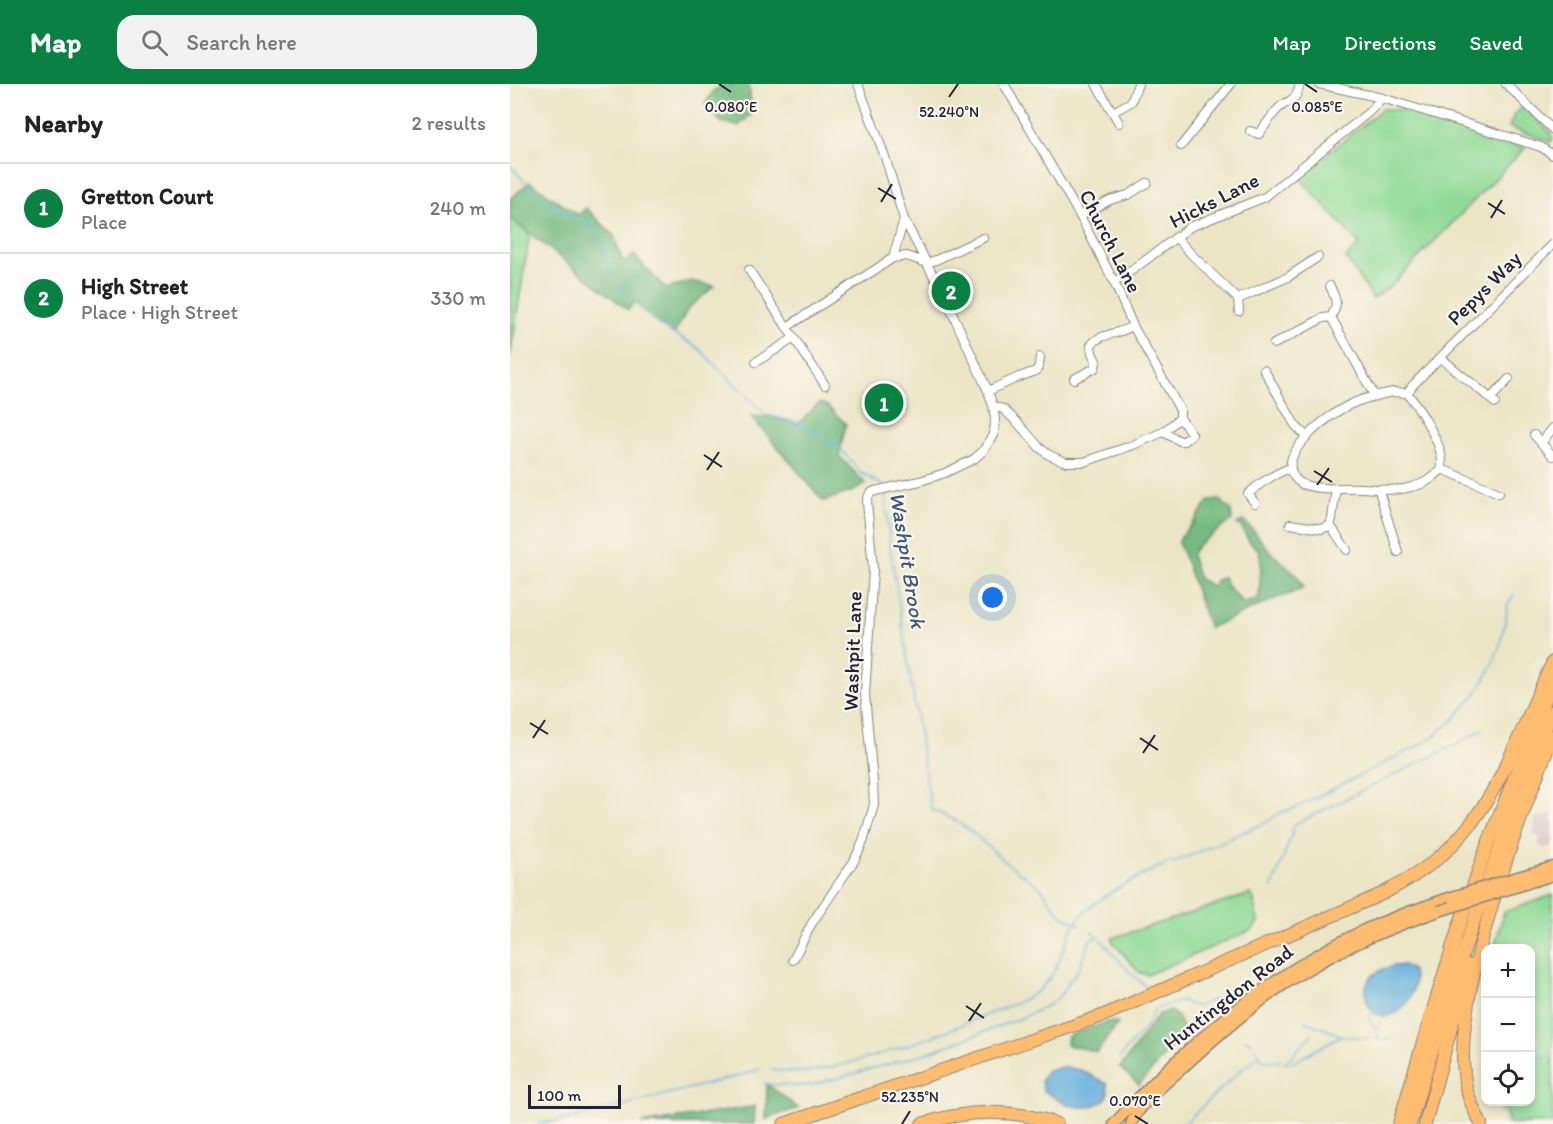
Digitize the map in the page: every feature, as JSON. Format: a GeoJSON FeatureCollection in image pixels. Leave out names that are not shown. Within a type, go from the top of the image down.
{"type":"FeatureCollection","features":[{"type":"Feature","properties":{"kind":"highway"},"geometry":{"type":"LineString","coordinates":[[784,1124],[1102,1016],[1382,894],[1408,880],[1437,859],[1476,819],[1500,777],[1553,662]]}},
{"type":"Feature","properties":{"kind":"highway"},"geometry":{"type":"LineString","coordinates":[[1399,1124],[1458,929],[1487,846],[1553,680]]}},
{"type":"Feature","properties":{"kind":"highway"},"geometry":{"type":"LineString","coordinates":[[1410,1124],[1440,1022],[1490,871],[1553,711]]}},
{"type":"Feature","properties":{"kind":"highway"},"geometry":{"type":"LineString","coordinates":[[1481,1124],[1474,1111],[1466,1080],[1464,1030],[1468,999],[1483,933],[1504,867],[1527,800],[1553,736]]}},
{"type":"Feature","properties":{"kind":"highway"},"geometry":{"type":"LineString","coordinates":[[1425,1124],[1489,891],[1490,871]]}},
{"type":"Feature","properties":{"kind":"highway"},"geometry":{"type":"LineString","coordinates":[[922,1124],[971,1113],[1016,1114],[1057,1124]]}},
{"type":"Feature","properties":{"kind":"main road","name":"Huntingdon Road"},"geometry":{"type":"LineString","coordinates":[[1131,1124],[1148,1101],[1237,1020],[1309,969],[1343,950],[1397,926],[1553,867]]}},
{"type":"Feature","properties":{"kind":"main road","name":"Huntingdon Road"},"geometry":{"type":"LineString","coordinates":[[1114,1124],[1188,1050],[1225,1019],[1286,974],[1322,952],[1359,932],[1452,897],[1518,881],[1553,876]]}},
{"type":"Feature","properties":{"kind":"street","name":"Washpit Lane"},"geometry":{"type":"LineString","coordinates":[[793,960],[812,923],[854,861],[863,842],[874,805],[865,695],[873,569],[868,496],[871,492],[884,488],[945,473],[974,459],[994,435],[995,419],[988,391],[951,310],[904,219],[885,157],[858,84]]}},
{"type":"Feature","properties":{"kind":"street","name":"Church Lane"},"geometry":{"type":"LineString","coordinates":[[1004,84],[1080,216],[1114,282],[1133,326],[1180,410],[1180,418],[1192,434],[1184,441],[1180,441],[1163,432]]}},
{"type":"Feature","properties":{"kind":"street"},"geometry":{"type":"LineString","coordinates":[[1096,84],[1119,123]]}},
{"type":"Feature","properties":{"kind":"street"},"geometry":{"type":"LineString","coordinates":[[1113,112],[1131,102],[1138,84]]}},
{"type":"Feature","properties":{"kind":"street"},"geometry":{"type":"LineString","coordinates":[[1181,146],[1231,84]]}},
{"type":"Feature","properties":{"kind":"street"},"geometry":{"type":"LineString","coordinates":[[1250,131],[1259,134],[1280,106],[1294,99],[1300,84]]}},
{"type":"Feature","properties":{"kind":"street"},"geometry":{"type":"LineString","coordinates":[[1319,84],[1382,98],[1528,142],[1553,154]]}},
{"type":"Feature","properties":{"kind":"street"},"geometry":{"type":"LineString","coordinates":[[1506,84],[1553,130]]}},
{"type":"Feature","properties":{"kind":"street","name":"Hicks Lane"},"geometry":{"type":"LineString","coordinates":[[1114,282],[1123,278],[1190,227],[1265,197],[1382,98]]}},
{"type":"Feature","properties":{"kind":"street"},"geometry":{"type":"LineString","coordinates":[[1080,216],[1110,200],[1128,195],[1147,183]]}},
{"type":"Feature","properties":{"kind":"street"},"geometry":{"type":"LineString","coordinates":[[893,258],[904,219]]}},
{"type":"Feature","properties":{"kind":"street"},"geometry":{"type":"LineString","coordinates":[[1176,237],[1238,299],[1239,311]]}},
{"type":"Feature","properties":{"kind":"street"},"geometry":{"type":"LineString","coordinates":[[787,327],[893,258],[907,256],[927,263],[983,238]]}},
{"type":"Feature","properties":{"kind":"street","name":"Pepys Way"},"geometry":{"type":"LineString","coordinates":[[1407,393],[1553,244]]}},
{"type":"Feature","properties":{"kind":"street"},"geometry":{"type":"LineString","coordinates":[[1238,299],[1288,277],[1318,257]]}},
{"type":"Feature","properties":{"kind":"street"},"geometry":{"type":"LineString","coordinates":[[749,270],[825,385]]}},
{"type":"Feature","properties":{"kind":"street"},"geometry":{"type":"LineString","coordinates":[[1330,286],[1337,301],[1331,317]]}},
{"type":"Feature","properties":{"kind":"street"},"geometry":{"type":"LineString","coordinates":[[1274,344],[1323,318],[1331,317]]}},
{"type":"Feature","properties":{"kind":"street"},"geometry":{"type":"LineString","coordinates":[[1331,317],[1374,395]]}},
{"type":"Feature","properties":{"kind":"street"},"geometry":{"type":"LineString","coordinates":[[1074,379],[1095,368],[1096,361],[1091,345],[1095,340],[1106,334],[1117,333],[1133,326]]}},
{"type":"Feature","properties":{"kind":"street"},"geometry":{"type":"LineString","coordinates":[[756,363],[794,338]]}},
{"type":"Feature","properties":{"kind":"street"},"geometry":{"type":"LineString","coordinates":[[988,391],[1036,371],[1040,357]]}},
{"type":"Feature","properties":{"kind":"street"},"geometry":{"type":"LineString","coordinates":[[1441,357],[1493,401],[1509,379]]}},
{"type":"Feature","properties":{"kind":"street"},"geometry":{"type":"LineString","coordinates":[[1264,370],[1295,425],[1307,437]]}},
{"type":"Feature","properties":{"kind":"street"},"geometry":{"type":"LineString","coordinates":[[1393,392],[1407,393],[1434,436],[1441,453],[1442,469],[1432,480],[1398,490],[1336,488],[1304,484],[1298,481],[1290,468],[1293,456],[1307,437],[1317,426],[1340,410],[1374,395],[1393,392]]}},
{"type":"Feature","properties":{"kind":"street"},"geometry":{"type":"LineString","coordinates":[[993,406],[1003,409],[1049,455],[1066,462],[1084,462],[1133,445],[1163,432],[1180,418]]}},
{"type":"Feature","properties":{"kind":"street"},"geometry":{"type":"LineString","coordinates":[[1541,443],[1553,428]]}},
{"type":"Feature","properties":{"kind":"street"},"geometry":{"type":"LineString","coordinates":[[1534,435],[1553,456]]}},
{"type":"Feature","properties":{"kind":"street"},"geometry":{"type":"LineString","coordinates":[[1255,503],[1248,494],[1276,473],[1290,468]]}},
{"type":"Feature","properties":{"kind":"street"},"geometry":{"type":"LineString","coordinates":[[1442,469],[1499,493]]}},
{"type":"Feature","properties":{"kind":"street"},"geometry":{"type":"LineString","coordinates":[[1290,524],[1322,529],[1330,525],[1336,488]]}},
{"type":"Feature","properties":{"kind":"street"},"geometry":{"type":"LineString","coordinates":[[1379,491],[1398,552]]}},
{"type":"Feature","properties":{"kind":"street"},"geometry":{"type":"LineString","coordinates":[[1330,525],[1347,550]]}},
{"type":"Feature","properties":{"kind":"shaded area"},"geometry":{"type":"Polygon","coordinates":[[[1553,814],[1553,846],[1543,848],[1538,845],[1540,837],[1532,834],[1537,816],[1553,814]]]}},
{"type":"Feature","properties":{"kind":"green space"},"geometry":{"type":"Polygon","coordinates":[[[727,84],[747,84],[749,86],[752,114],[738,126],[721,122],[705,104],[714,90],[727,84]]]}},
{"type":"Feature","properties":{"kind":"green space"},"geometry":{"type":"Polygon","coordinates":[[[1523,107],[1549,131],[1553,138],[1551,142],[1509,127],[1514,115],[1523,107]]]}},
{"type":"Feature","properties":{"kind":"green space"},"geometry":{"type":"Polygon","coordinates":[[[1382,109],[1408,110],[1525,148],[1391,286],[1373,299],[1346,258],[1359,244],[1299,177],[1382,109]]]}},
{"type":"Feature","properties":{"kind":"green space"},"geometry":{"type":"Polygon","coordinates":[[[530,182],[578,215],[586,208],[614,236],[622,260],[627,261],[633,254],[666,289],[691,281],[714,286],[688,309],[674,334],[659,325],[634,302],[628,310],[510,218],[510,199],[530,182]]]}},
{"type":"Feature","properties":{"kind":"green space"},"geometry":{"type":"Polygon","coordinates":[[[510,218],[528,233],[529,239],[510,358],[510,218]]]}},
{"type":"Feature","properties":{"kind":"green space"},"geometry":{"type":"Polygon","coordinates":[[[819,403],[826,405],[846,424],[839,456],[866,484],[854,491],[823,501],[751,416],[770,417],[798,424],[819,403]]]}},
{"type":"Feature","properties":{"kind":"green space"},"geometry":{"type":"Polygon","coordinates":[[[1220,500],[1231,510],[1232,520],[1197,546],[1191,555],[1199,579],[1214,587],[1216,580],[1223,577],[1227,586],[1244,604],[1259,597],[1261,563],[1259,550],[1250,543],[1242,528],[1237,524],[1243,521],[1270,552],[1295,573],[1304,587],[1209,628],[1178,543],[1209,501],[1220,500]]]}},
{"type":"Feature","properties":{"kind":"green space"},"geometry":{"type":"Polygon","coordinates":[[[1250,894],[1253,897],[1258,922],[1252,930],[1147,975],[1139,972],[1112,941],[1112,938],[1250,894]]]}},
{"type":"Feature","properties":{"kind":"green space"},"geometry":{"type":"Polygon","coordinates":[[[1553,895],[1553,1124],[1510,1124],[1503,1106],[1535,1106],[1535,944],[1495,944],[1504,912],[1553,895]]]}},
{"type":"Feature","properties":{"kind":"green space"},"geometry":{"type":"Polygon","coordinates":[[[1171,1011],[1178,1017],[1184,1032],[1139,1085],[1120,1068],[1159,1014],[1171,1011]]]}},
{"type":"Feature","properties":{"kind":"green space"},"geometry":{"type":"Polygon","coordinates":[[[1110,1021],[1118,1023],[1097,1052],[1067,1045],[1068,1036],[1110,1021]]]}},
{"type":"Feature","properties":{"kind":"green space"},"geometry":{"type":"Polygon","coordinates":[[[767,1084],[798,1108],[766,1119],[767,1084]]]}},
{"type":"Feature","properties":{"kind":"green space"},"geometry":{"type":"Polygon","coordinates":[[[755,1106],[754,1124],[641,1124],[752,1107],[755,1106]]]}},
{"type":"Feature","properties":{"kind":"water"},"geometry":{"type":"Polygon","coordinates":[[[1403,965],[1411,970],[1414,977],[1414,986],[1410,996],[1397,1012],[1388,1016],[1377,1014],[1367,1001],[1367,985],[1370,979],[1374,974],[1388,968],[1403,965]]]}},
{"type":"Feature","properties":{"kind":"water"},"geometry":{"type":"Polygon","coordinates":[[[1062,1067],[1081,1070],[1107,1084],[1106,1099],[1090,1106],[1074,1106],[1058,1100],[1043,1090],[1041,1081],[1047,1071],[1062,1067]]]}},
{"type":"Feature","properties":{"kind":"waterway","name":"Washpit Brook"},"geometry":{"type":"LineString","coordinates":[[510,165],[545,203],[594,229],[622,290],[659,325],[697,347],[766,415],[798,422],[840,448],[860,472],[884,486]]}},
{"type":"Feature","properties":{"kind":"waterway","name":"Washpit Brook"},"geometry":{"type":"LineString","coordinates":[[885,493],[891,553],[931,809],[972,832],[1009,865],[1041,888],[1063,916],[1080,925]]}},
{"type":"Feature","properties":{"kind":"waterway"},"geometry":{"type":"LineString","coordinates":[[771,1070],[812,1071],[857,1061],[903,1047],[1029,997],[1048,981],[1077,921],[1095,903],[1107,895],[1169,862],[1175,862],[1295,808],[1426,742],[1451,722],[1476,694],[1492,666],[1499,648],[1507,606],[1514,594]]}},
{"type":"Feature","properties":{"kind":"waterway"},"geometry":{"type":"LineString","coordinates":[[1272,888],[1293,831],[1293,825],[1483,729]]}},
{"type":"Feature","properties":{"kind":"waterway","name":"Washpit Brook"},"geometry":{"type":"LineString","coordinates":[[1092,932],[1147,989]]}},
{"type":"Feature","properties":{"kind":"waterway"},"geometry":{"type":"LineString","coordinates":[[764,1084],[812,1085],[921,1055],[1019,1019],[1057,999],[1078,970],[1091,939],[1096,937]]}},
{"type":"Feature","properties":{"kind":"waterway","name":"Washpit Brook"},"geometry":{"type":"LineString","coordinates":[[1119,1058],[1146,1027],[1155,1009],[1182,1001],[1196,1006],[1215,999],[1220,1002]]}},
{"type":"Feature","properties":{"kind":"waterway"},"geometry":{"type":"LineString","coordinates":[[1373,1011],[1370,1022],[1378,1028]]}},
{"type":"Feature","properties":{"kind":"waterway"},"geometry":{"type":"LineString","coordinates":[[1306,1022],[1340,1036]]}},
{"type":"Feature","properties":{"kind":"waterway"},"geometry":{"type":"LineString","coordinates":[[1378,1039],[1377,1032],[1380,1022]]}},
{"type":"Feature","properties":{"kind":"waterway"},"geometry":{"type":"LineString","coordinates":[[1286,1062],[1312,1034]]}},
{"type":"Feature","properties":{"kind":"waterway","name":"Washpit Brook"},"geometry":{"type":"LineString","coordinates":[[1256,1049],[1263,1060],[1292,1063],[1340,1036],[1390,1040]]}},
{"type":"Feature","properties":{"kind":"waterway","name":"Washpit Brook"},"geometry":{"type":"LineString","coordinates":[[1246,1039],[1251,1043]]}},
{"type":"Feature","properties":{"kind":"waterway"},"geometry":{"type":"LineString","coordinates":[[1184,1124],[1244,1067],[1259,1056]]}},
{"type":"Feature","properties":{"kind":"waterway","name":"Washpit Brook"},"geometry":{"type":"LineString","coordinates":[[1535,1057],[1553,1057]]}},
{"type":"Feature","properties":{"kind":"waterway"},"geometry":{"type":"LineString","coordinates":[[538,1124],[577,1117],[760,1069]]}},
{"type":"Feature","properties":{"kind":"waterway"},"geometry":{"type":"LineString","coordinates":[[1499,1106],[1507,1124]]}},
{"type":"Feature","properties":{"kind":"place","name":"High Street"},"geometry":{"type":"Point","coordinates":[951,291]}},
{"type":"Feature","properties":{"kind":"place","name":"Gretton Court"},"geometry":{"type":"Point","coordinates":[884,403]}}]}
